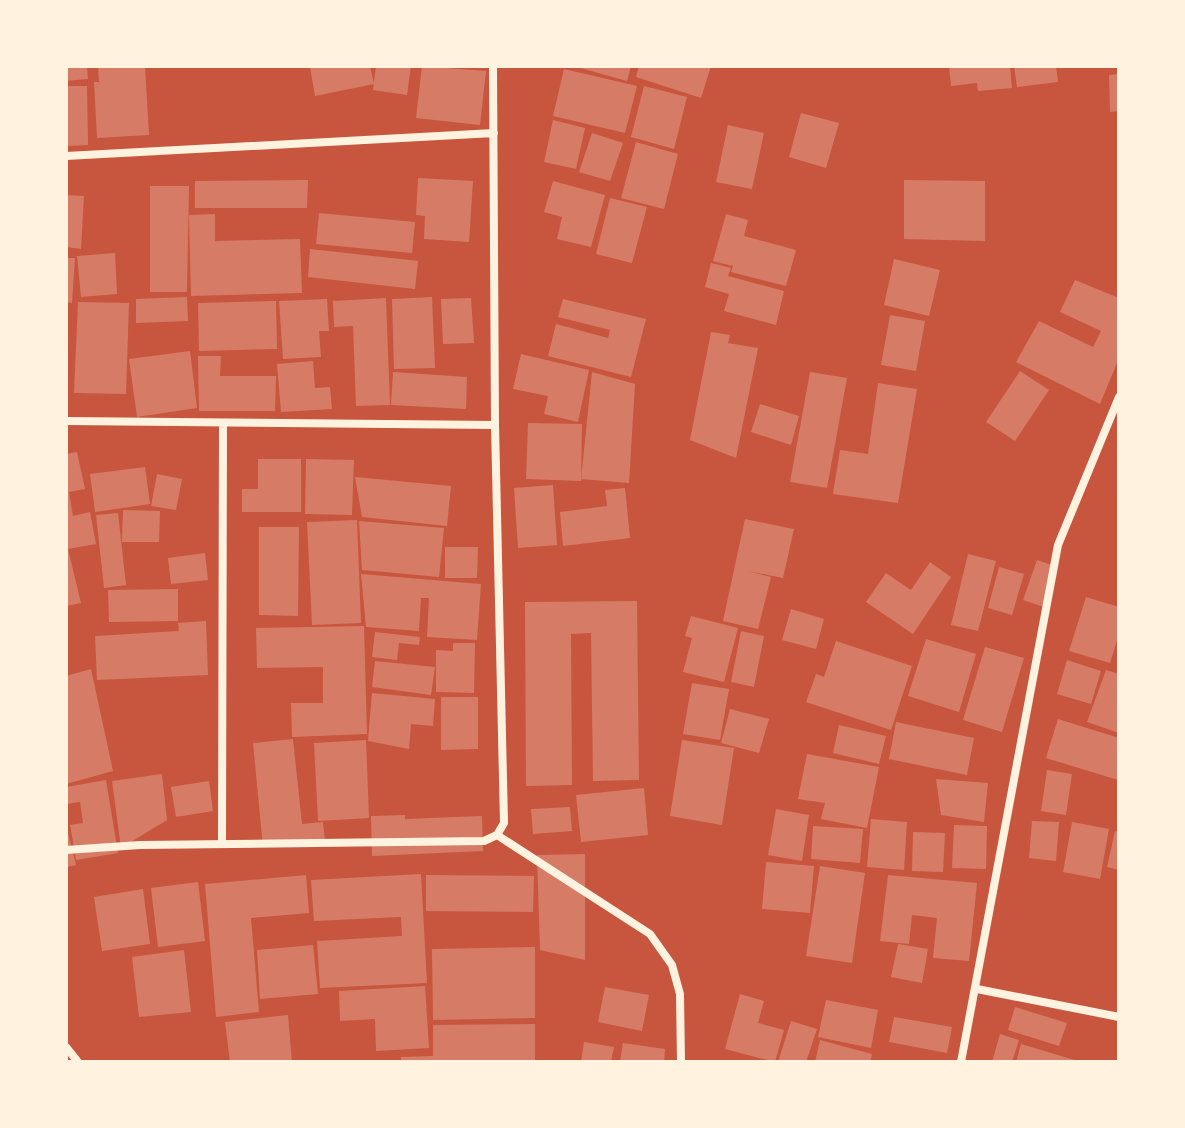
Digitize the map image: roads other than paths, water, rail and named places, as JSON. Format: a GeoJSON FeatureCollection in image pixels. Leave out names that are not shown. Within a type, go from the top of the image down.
{"type":"FeatureCollection","features":[{"type":"Feature","properties":{"kind":"street"},"geometry":{"type":"LineString","coordinates":[[66,850],[222,844],[484,841],[497,835],[504,823],[495,425],[493,66]]}},
{"type":"Feature","properties":{"kind":"street"},"geometry":{"type":"LineString","coordinates":[[66,156],[494,133]]}},
{"type":"Feature","properties":{"kind":"street"},"geometry":{"type":"LineString","coordinates":[[961,1062],[1058,545],[1119,397]]}},
{"type":"Feature","properties":{"kind":"street"},"geometry":{"type":"LineString","coordinates":[[66,421],[495,425]]}},
{"type":"Feature","properties":{"kind":"street"},"geometry":{"type":"LineString","coordinates":[[222,844],[223,423]]}},
{"type":"Feature","properties":{"kind":"street"},"geometry":{"type":"LineString","coordinates":[[497,835],[650,934],[672,965],[680,994],[681,1062]]}},
{"type":"Feature","properties":{"kind":"street"},"geometry":{"type":"LineString","coordinates":[[977,989],[1119,1017]]}},
{"type":"Feature","properties":{"kind":"street"},"geometry":{"type":"LineString","coordinates":[[66,1047],[78,1062]]}}]}
